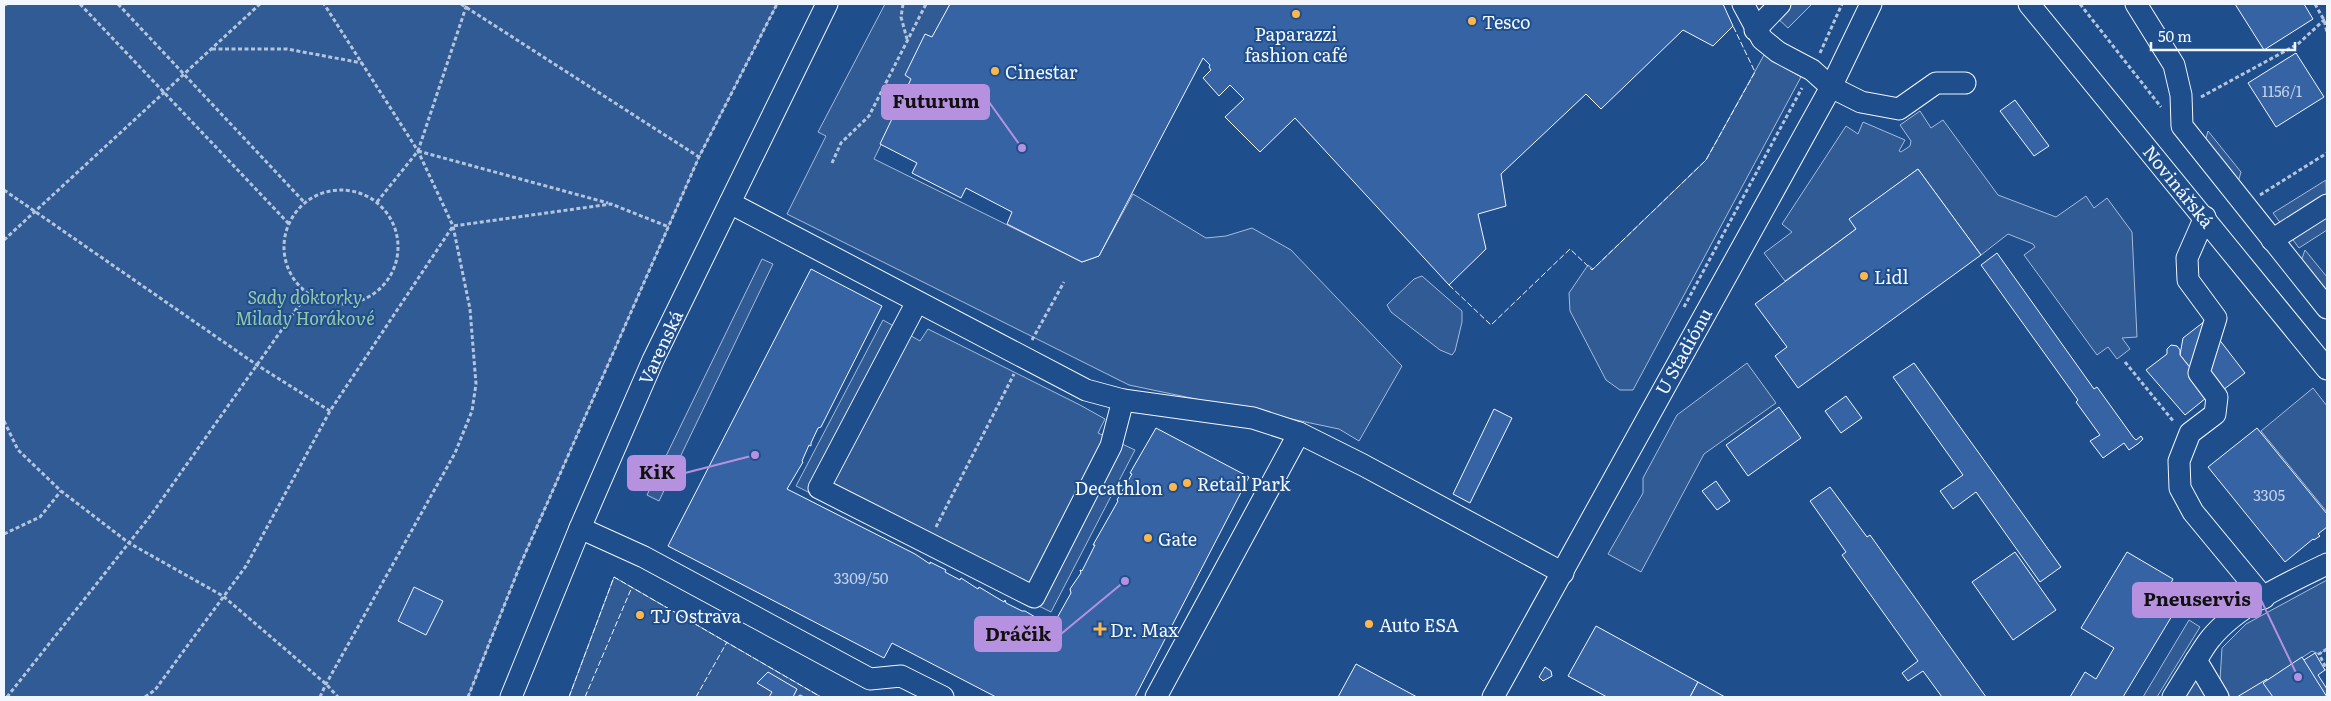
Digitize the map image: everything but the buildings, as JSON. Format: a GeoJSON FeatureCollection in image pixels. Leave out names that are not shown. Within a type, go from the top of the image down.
{"type":"FeatureCollection","features":[{"type":"Feature","properties":{"kind":"street","name":"Varenská"},"geometry":{"type":"LineString","coordinates":[[511,697],[580,528],[653,360],[827,4]]}},
{"type":"Feature","properties":{"kind":"street"},"geometry":{"type":"LineString","coordinates":[[1743,4],[1755,30],[1762,39],[1778,52],[1812,70],[1831,87],[1861,102],[1904,114],[1936,83],[1965,83]]}},
{"type":"Feature","properties":{"kind":"street"},"geometry":{"type":"LineString","coordinates":[[1755,30],[1780,4]]}},
{"type":"Feature","properties":{"kind":"street","name":"U Stadiónu"},"geometry":{"type":"LineString","coordinates":[[1494,697],[1714,294],[1831,87],[1871,4]]}},
{"type":"Feature","properties":{"kind":"street","name":"Novinářská"},"geometry":{"type":"LineString","coordinates":[[2029,4],[2327,369]]}},
{"type":"Feature","properties":{"kind":"street"},"geometry":{"type":"LineString","coordinates":[[2136,4],[2174,65],[2182,126],[2327,308]]}},
{"type":"Feature","properties":{"kind":"street"},"geometry":{"type":"LineString","coordinates":[[730,203],[1086,390],[1123,400],[1253,418],[1299,433],[1363,465],[1563,573]]}},
{"type":"Feature","properties":{"kind":"street"},"geometry":{"type":"LineString","coordinates":[[2272,240],[2327,205]]}},
{"type":"Feature","properties":{"kind":"street"},"geometry":{"type":"LineString","coordinates":[[2205,218],[2187,258],[2188,280],[2216,318],[2199,373],[2217,397],[2214,414],[2190,433],[2179,461],[2180,488],[2194,512],[2264,598]]}},
{"type":"Feature","properties":{"kind":"street"},"geometry":{"type":"LineString","coordinates":[[917,302],[819,488],[1034,597],[1111,446],[1123,400]]}},
{"type":"Feature","properties":{"kind":"street"},"geometry":{"type":"LineString","coordinates":[[1156,697],[1299,433]]}},
{"type":"Feature","properties":{"kind":"street"},"geometry":{"type":"LineString","coordinates":[[580,528],[644,557],[870,679],[901,676],[942,697]]}},
{"type":"Feature","properties":{"kind":"street"},"geometry":{"type":"LineString","coordinates":[[2173,697],[2211,637],[2264,598],[2327,564]]}},
{"type":"Feature","properties":{"kind":"street"},"geometry":{"type":"LineString","coordinates":[[2196,660],[2218,697]]}},
{"type":"Feature","properties":{"kind":"path"},"geometry":{"type":"LineString","coordinates":[[80,4],[289,224]]}},
{"type":"Feature","properties":{"kind":"path"},"geometry":{"type":"LineString","coordinates":[[118,4],[306,203]]}},
{"type":"Feature","properties":{"kind":"path"},"geometry":{"type":"LineString","coordinates":[[4,240],[260,4]]}},
{"type":"Feature","properties":{"kind":"path"},"geometry":{"type":"LineString","coordinates":[[320,697],[455,453],[472,411],[476,384],[470,309],[453,226],[418,151],[324,4]]}},
{"type":"Feature","properties":{"kind":"path"},"geometry":{"type":"LineString","coordinates":[[461,4],[699,157]]}},
{"type":"Feature","properties":{"kind":"path"},"geometry":{"type":"LineString","coordinates":[[468,697],[521,563],[699,157],[778,4]]}},
{"type":"Feature","properties":{"kind":"path"},"geometry":{"type":"LineString","coordinates":[[903,4],[900,17],[907,40]]}},
{"type":"Feature","properties":{"kind":"path"},"geometry":{"type":"LineString","coordinates":[[832,163],[841,143],[869,116],[926,4]]}},
{"type":"Feature","properties":{"kind":"path"},"geometry":{"type":"LineString","coordinates":[[1680,315],[1812,70],[1842,4]]}},
{"type":"Feature","properties":{"kind":"path"},"geometry":{"type":"LineString","coordinates":[[2315,4],[2326,20],[2327,32]]}},
{"type":"Feature","properties":{"kind":"path"},"geometry":{"type":"LineString","coordinates":[[377,202],[418,151],[466,6]]}},
{"type":"Feature","properties":{"kind":"path"},"geometry":{"type":"LineString","coordinates":[[2181,108],[2298,44],[2326,20]]}},
{"type":"Feature","properties":{"kind":"path"},"geometry":{"type":"LineString","coordinates":[[211,49],[287,49],[362,63]]}},
{"type":"Feature","properties":{"kind":"path"},"geometry":{"type":"LineString","coordinates":[[418,151],[611,204],[669,227]]}},
{"type":"Feature","properties":{"kind":"path"},"geometry":{"type":"LineString","coordinates":[[2245,206],[2327,153]]}},
{"type":"Feature","properties":{"kind":"path"},"geometry":{"type":"LineString","coordinates":[[335,189],[357,191],[377,202],[393,222],[398,246],[395,266],[381,287],[365,299],[346,304],[323,302],[307,294],[288,270],[283,248],[286,229],[296,211],[306,203],[314,196],[335,189]]}},
{"type":"Feature","properties":{"kind":"path"},"geometry":{"type":"LineString","coordinates":[[4,190],[257,365],[330,411]]}},
{"type":"Feature","properties":{"kind":"path"},"geometry":{"type":"LineString","coordinates":[[145,697],[155,690],[246,566],[330,411],[453,226],[611,204]]}},
{"type":"Feature","properties":{"kind":"path"},"geometry":{"type":"LineString","coordinates":[[928,543],[1022,358],[1064,282]]}},
{"type":"Feature","properties":{"kind":"path"},"geometry":{"type":"LineString","coordinates":[[7,697],[129,543],[307,294]]}},
{"type":"Feature","properties":{"kind":"path"},"geometry":{"type":"LineString","coordinates":[[2125,362],[2188,439]]}},
{"type":"Feature","properties":{"kind":"path"},"geometry":{"type":"LineString","coordinates":[[4,420],[18,450],[62,491],[129,543],[223,596],[326,684],[338,697]]}},
{"type":"Feature","properties":{"kind":"path"},"geometry":{"type":"LineString","coordinates":[[4,534],[40,517],[62,491]]}},
{"type":"Feature","properties":{"kind":"path"},"geometry":{"type":"LineString","coordinates":[[2327,649],[2319,654],[2327,670]]}},
{"type":"Feature","properties":{"kind":"path"},"geometry":{"type":"LineString","coordinates":[[799,697],[803,697]]}},
{"type":"Feature","properties":{"kind":"shaded area","name":"Sady doktorky Milady Horákové"},"geometry":{"type":"Polygon","coordinates":[[[4,4],[777,4],[699,157],[521,563],[468,697],[4,697],[4,4]]]}},
{"type":"Feature","properties":{"kind":"shaded area"},"geometry":{"type":"Polygon","coordinates":[[[885,4],[950,4],[874,159],[1082,262],[1099,256],[1133,194],[1206,238],[1226,236],[1252,228],[1291,250],[1402,366],[1359,441],[1339,429],[1129,385],[787,214],[826,136],[818,132],[885,4]]]}},
{"type":"Feature","properties":{"kind":"shaded area"},"geometry":{"type":"Polygon","coordinates":[[[1762,4],[1812,4],[1788,28],[1762,4]]]}},
{"type":"Feature","properties":{"kind":"shaded area"},"geometry":{"type":"Polygon","coordinates":[[[1764,55],[1801,77],[1633,390],[1620,390],[1606,380],[1570,311],[1569,293],[1588,265],[1593,269],[1706,160],[1764,55]]]}},
{"type":"Feature","properties":{"kind":"shaded area"},"geometry":{"type":"Polygon","coordinates":[[[1920,111],[1931,128],[1943,120],[1998,195],[2056,217],[2086,196],[2094,208],[2107,198],[2132,232],[2137,337],[2122,338],[2130,349],[2117,359],[2108,347],[2097,355],[2024,255],[2035,247],[2033,244],[2008,234],[1981,255],[1918,169],[1850,219],[1856,229],[1785,281],[1764,253],[1792,232],[1782,224],[1846,126],[1858,134],[1863,122],[1905,140],[1899,151],[1901,152],[1910,146],[1911,141],[1900,125],[1920,111]]]}},
{"type":"Feature","properties":{"kind":"shaded area"},"geometry":{"type":"Polygon","coordinates":[[[2208,131],[2241,172],[2236,189],[2203,149],[2208,131]]]}},
{"type":"Feature","properties":{"kind":"shaded area"},"geometry":{"type":"Polygon","coordinates":[[[2326,180],[2327,230],[2299,248],[2273,213],[2326,180]]]}},
{"type":"Feature","properties":{"kind":"shaded area"},"geometry":{"type":"Polygon","coordinates":[[[2305,250],[2327,277],[2327,308],[2299,267],[2305,250]]]}},
{"type":"Feature","properties":{"kind":"shaded area"},"geometry":{"type":"Polygon","coordinates":[[[762,259],[773,264],[659,501],[647,495],[762,259]]]}},
{"type":"Feature","properties":{"kind":"shaded area"},"geometry":{"type":"Polygon","coordinates":[[[1422,276],[1462,311],[1462,322],[1455,351],[1452,355],[1440,350],[1391,312],[1387,305],[1414,279],[1422,276]]]}},
{"type":"Feature","properties":{"kind":"shaded area"},"geometry":{"type":"Polygon","coordinates":[[[883,320],[920,341],[928,329],[1080,405],[1105,419],[1098,433],[1135,450],[1051,612],[796,486],[883,320]]]}},
{"type":"Feature","properties":{"kind":"shaded area"},"geometry":{"type":"Polygon","coordinates":[[[1747,363],[1776,403],[1704,454],[1641,572],[1608,554],[1643,493],[1643,478],[1677,415],[1747,363]]]}},
{"type":"Feature","properties":{"kind":"shaded area"},"geometry":{"type":"Polygon","coordinates":[[[2313,388],[2327,406],[2327,512],[2261,431],[2313,388]]]}},
{"type":"Feature","properties":{"kind":"shaded area","name":"TJ Ostrava"},"geometry":{"type":"Polygon","coordinates":[[[614,577],[821,697],[569,697],[614,577]]]}},
{"type":"Feature","properties":{"kind":"shaded area"},"geometry":{"type":"Polygon","coordinates":[[[2327,580],[2327,649],[2319,654],[2312,651],[2242,697],[2230,697],[2220,680],[2222,648],[2246,624],[2327,580]]]}},
{"type":"Feature","properties":{"kind":"shaded area"},"geometry":{"type":"Polygon","coordinates":[[[2189,620],[2200,627],[2157,697],[2143,697],[2189,620]]]}},
{"type":"Feature","properties":{"kind":"shaded area"},"geometry":{"type":"Polygon","coordinates":[[[2194,680],[2199,682],[2207,697],[2178,697],[2194,680]]]}},
{"type":"Feature","properties":{"kind":"fence"},"geometry":{"type":"LineString","coordinates":[[1449,285],[1491,325],[1570,249],[1592,270],[1706,160],[1755,72],[1733,26]]}},
{"type":"Feature","properties":{"kind":"fence"},"geometry":{"type":"LineString","coordinates":[[569,697],[614,577],[821,697]]}},
{"type":"Feature","properties":{"kind":"fence"},"geometry":{"type":"LineString","coordinates":[[585,697],[632,587]]}},
{"type":"Feature","properties":{"kind":"fence"},"geometry":{"type":"LineString","coordinates":[[696,697],[727,642]]}},
{"type":"Feature","properties":{"kind":"place","name":"Paparazzi fashion café"},"geometry":{"type":"Point","coordinates":[1296,14]}},
{"type":"Feature","properties":{"kind":"place","name":"Tesco"},"geometry":{"type":"Point","coordinates":[1472,21]}},
{"type":"Feature","properties":{"kind":"place","name":"Cinestar"},"geometry":{"type":"Point","coordinates":[995,71]}},
{"type":"Feature","properties":{"kind":"place","name":"Futurum"},"geometry":{"type":"Point","coordinates":[1022,148]}},
{"type":"Feature","properties":{"kind":"place","name":"Lidl"},"geometry":{"type":"Point","coordinates":[1864,276]}},
{"type":"Feature","properties":{"kind":"place","name":"KiK"},"geometry":{"type":"Point","coordinates":[755,455]}},
{"type":"Feature","properties":{"kind":"place","name":"Retail Park"},"geometry":{"type":"Point","coordinates":[1187,483]}},
{"type":"Feature","properties":{"kind":"place","name":"Decathlon"},"geometry":{"type":"Point","coordinates":[1173,487]}},
{"type":"Feature","properties":{"kind":"place","name":"Gate"},"geometry":{"type":"Point","coordinates":[1148,538]}},
{"type":"Feature","properties":{"kind":"place","name":"Dráčik"},"geometry":{"type":"Point","coordinates":[1125,581]}},
{"type":"Feature","properties":{"kind":"place","name":"TJ Ostrava"},"geometry":{"type":"Point","coordinates":[640,615]}},
{"type":"Feature","properties":{"kind":"place","name":"Auto ESA"},"geometry":{"type":"Point","coordinates":[1369,624]}},
{"type":"Feature","properties":{"kind":"place","name":"Dr. Max"},"geometry":{"type":"Point","coordinates":[1100,629]}},
{"type":"Feature","properties":{"kind":"place","name":"Pneuservis"},"geometry":{"type":"Point","coordinates":[2298,677]}}]}
